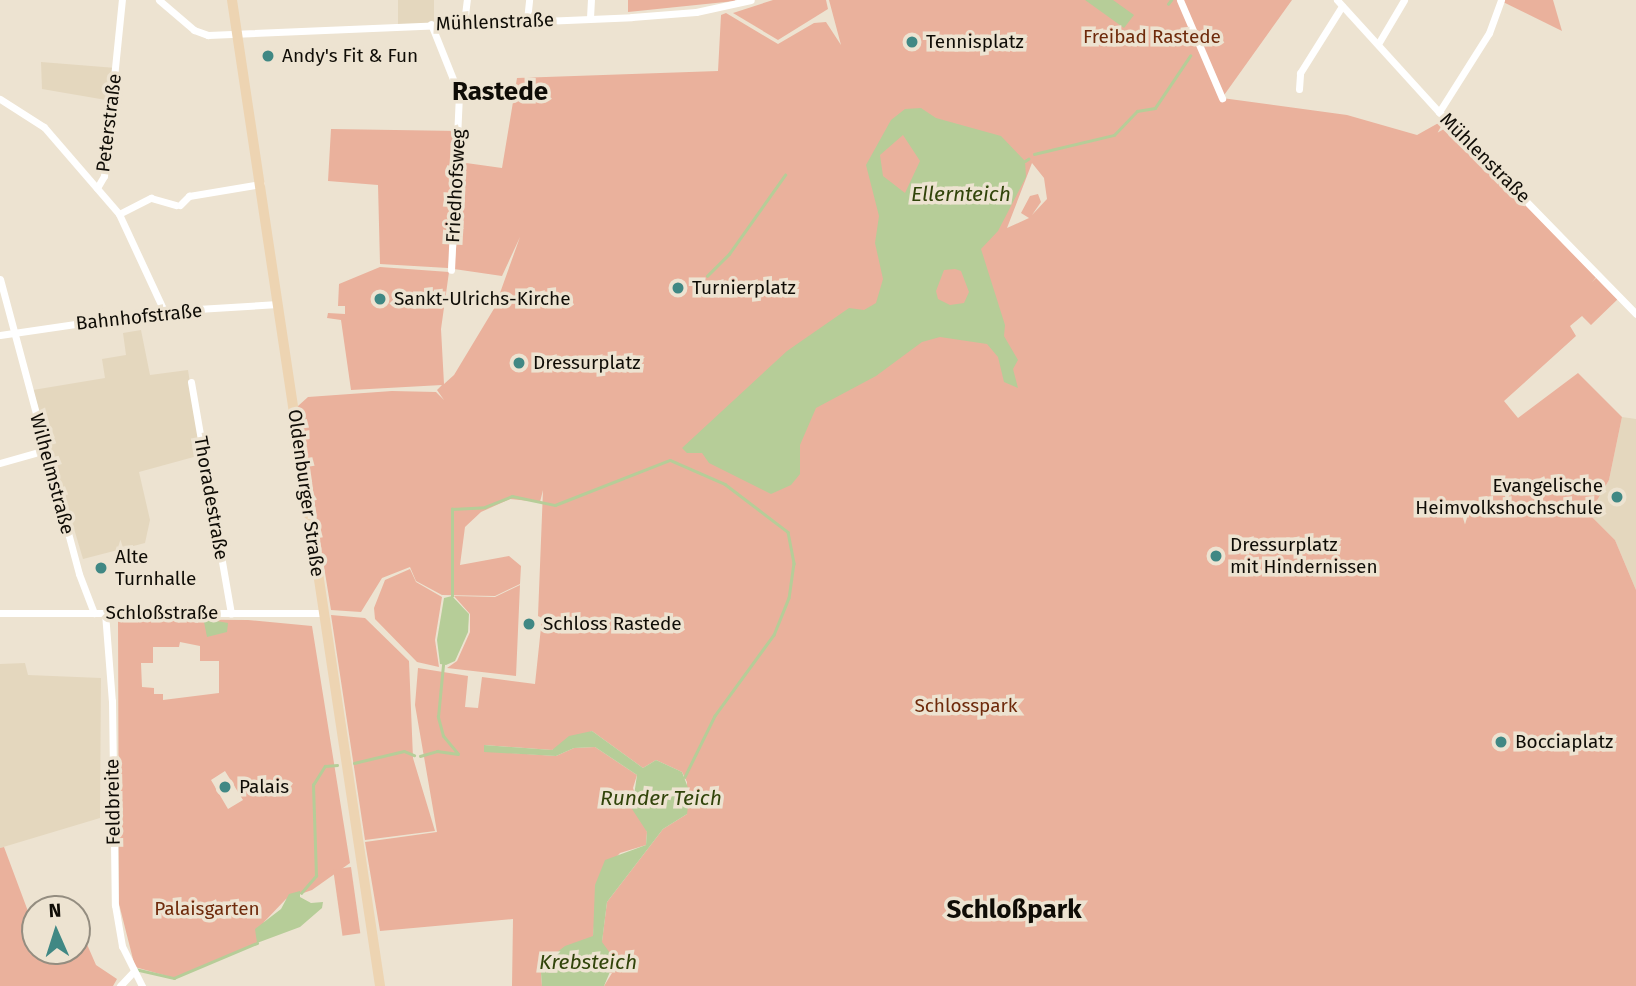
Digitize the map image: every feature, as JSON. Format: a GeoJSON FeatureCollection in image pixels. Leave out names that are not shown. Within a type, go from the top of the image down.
{"type":"FeatureCollection","features":[{"type":"Feature","properties":{"kind":"street","name":"Peterstraße"},"geometry":{"type":"LineString","coordinates":[[122,0],[104,176],[97,188],[119,214],[164,311]]}},
{"type":"Feature","properties":{"kind":"street","name":"Mühlenstraße"},"geometry":{"type":"LineString","coordinates":[[159,0],[201,34],[696,12],[751,0]]}},
{"type":"Feature","properties":{"kind":"street","name":"Oldenburger Straße"},"geometry":{"type":"LineString","coordinates":[[232,0],[380,986]]}},
{"type":"Feature","properties":{"kind":"street"},"geometry":{"type":"LineString","coordinates":[[464,23],[467,0]]}},
{"type":"Feature","properties":{"kind":"street"},"geometry":{"type":"LineString","coordinates":[[527,20],[529,0]]}},
{"type":"Feature","properties":{"kind":"street"},"geometry":{"type":"LineString","coordinates":[[590,18],[591,0]]}},
{"type":"Feature","properties":{"kind":"street"},"geometry":{"type":"LineString","coordinates":[[1181,0],[1222,98]]}},
{"type":"Feature","properties":{"kind":"street"},"geometry":{"type":"LineString","coordinates":[[1378,44],[1404,0]]}},
{"type":"Feature","properties":{"kind":"street"},"geometry":{"type":"LineString","coordinates":[[1439,112],[1489,33],[1501,0]]}},
{"type":"Feature","properties":{"kind":"street"},"geometry":{"type":"LineString","coordinates":[[1299,89],[1300,73],[1340,3]]}},
{"type":"Feature","properties":{"kind":"street","name":"Mühlenstraße"},"geometry":{"type":"LineString","coordinates":[[1340,3],[1439,112],[1636,314]]}},
{"type":"Feature","properties":{"kind":"street","name":"Friedhofsweg"},"geometry":{"type":"LineString","coordinates":[[431,24],[459,93],[451,270]]}},
{"type":"Feature","properties":{"kind":"street"},"geometry":{"type":"LineString","coordinates":[[0,99],[44,127],[97,188]]}},
{"type":"Feature","properties":{"kind":"street"},"geometry":{"type":"LineString","coordinates":[[119,214],[151,198],[178,205],[189,196],[261,184]]}},
{"type":"Feature","properties":{"kind":"street","name":"Wilhelmstraße"},"geometry":{"type":"LineString","coordinates":[[0,279],[79,574],[94,612]]}},
{"type":"Feature","properties":{"kind":"street","name":"Bahnhofstraße"},"geometry":{"type":"LineString","coordinates":[[0,335],[164,311],[278,304]]}},
{"type":"Feature","properties":{"kind":"street","name":"Thoradestraße"},"geometry":{"type":"LineString","coordinates":[[191,382],[231,614]]}},
{"type":"Feature","properties":{"kind":"street"},"geometry":{"type":"LineString","coordinates":[[0,463],[46,450]]}},
{"type":"Feature","properties":{"kind":"street","name":"Schloßstraße"},"geometry":{"type":"LineString","coordinates":[[0,613],[323,613]]}},
{"type":"Feature","properties":{"kind":"street","name":"Feldbreite"},"geometry":{"type":"LineString","coordinates":[[105,613],[112,701],[115,905],[118,932],[133,972],[142,986]]}},
{"type":"Feature","properties":{"kind":"street"},"geometry":{"type":"LineString","coordinates":[[120,986],[133,972]]}},
{"type":"Feature","properties":{"kind":"shaded area"},"geometry":{"type":"Polygon","coordinates":[[[398,0],[434,0],[434,26],[398,26],[398,0]]]}},
{"type":"Feature","properties":{"kind":"shaded area"},"geometry":{"type":"Polygon","coordinates":[[[41,62],[116,68],[112,101],[42,89],[41,62]]]}},
{"type":"Feature","properties":{"kind":"shaded area"},"geometry":{"type":"Polygon","coordinates":[[[141,330],[150,375],[188,370],[201,455],[139,472],[150,520],[145,543],[83,559],[33,390],[105,378],[102,359],[126,355],[123,333],[141,330]]]}},
{"type":"Feature","properties":{"kind":"shaded area","name":"Evangelische Heimvolkshochschule"},"geometry":{"type":"Polygon","coordinates":[[[1622,417],[1636,419],[1636,590],[1615,540],[1589,514],[1609,480],[1622,417]]]}},
{"type":"Feature","properties":{"kind":"shaded area"},"geometry":{"type":"Polygon","coordinates":[[[25,663],[28,675],[101,678],[100,818],[0,848],[0,664],[25,663]]]}},
{"type":"Feature","properties":{"kind":"green space"},"geometry":{"type":"Polygon","coordinates":[[[628,0],[735,0],[735,1],[628,12],[628,0]]]}},
{"type":"Feature","properties":{"kind":"green space"},"geometry":{"type":"Polygon","coordinates":[[[773,0],[826,0],[828,9],[778,40],[733,13],[773,0]]]}},
{"type":"Feature","properties":{"kind":"green space","name":"Schlosspark"},"geometry":{"type":"Polygon","coordinates":[[[829,0],[1292,0],[1222,98],[1347,115],[1417,135],[1442,121],[1522,193],[1598,275],[1592,282],[1598,276],[1620,297],[1591,325],[1582,316],[1570,326],[1576,336],[1504,401],[1518,418],[1578,373],[1622,417],[1609,480],[1589,514],[1615,540],[1636,590],[1636,986],[604,986],[612,973],[541,973],[542,986],[512,986],[513,919],[380,931],[365,842],[437,832],[415,705],[418,668],[468,676],[465,707],[478,708],[482,677],[535,684],[542,618],[538,616],[543,490],[540,502],[510,499],[481,512],[465,527],[460,565],[509,556],[521,566],[520,584],[495,596],[442,595],[416,581],[410,567],[382,578],[361,612],[331,610],[298,406],[308,397],[392,391],[436,392],[444,400],[437,390],[442,385],[351,390],[341,320],[327,318],[328,313],[345,314],[345,306],[338,306],[339,284],[380,267],[449,272],[441,329],[444,384],[454,375],[495,307],[520,237],[502,276],[454,269],[461,200],[456,198],[448,268],[380,264],[378,185],[328,181],[331,129],[459,131],[459,162],[502,168],[517,78],[718,71],[721,15],[726,13],[778,44],[814,23],[826,22],[841,45],[829,0]],[[1032,163],[1007,228],[1029,218],[1021,213],[1030,196],[1038,194],[1041,202],[1032,215],[1047,199],[1044,178],[1032,163]],[[592,731],[552,750],[484,745],[484,751],[556,756],[574,748],[595,747],[637,775],[633,788],[647,832],[646,845],[620,853],[600,875],[593,935],[602,941],[607,902],[663,829],[687,814],[687,782],[682,772],[656,760],[643,768],[592,731]]]}},
{"type":"Feature","properties":{"kind":"green space"},"geometry":{"type":"Polygon","coordinates":[[[1553,0],[1562,31],[1501,1],[1553,0]]]}},
{"type":"Feature","properties":{"kind":"green space"},"geometry":{"type":"Polygon","coordinates":[[[410,569],[416,582],[442,597],[435,640],[439,667],[417,662],[375,619],[374,608],[385,580],[410,569]]]}},
{"type":"Feature","properties":{"kind":"green space"},"geometry":{"type":"Polygon","coordinates":[[[520,585],[516,676],[447,668],[457,661],[470,632],[470,614],[454,596],[495,597],[520,585]]]}},
{"type":"Feature","properties":{"kind":"green space"},"geometry":{"type":"Polygon","coordinates":[[[331,615],[365,618],[409,661],[413,758],[435,831],[365,840],[331,615]]]}},
{"type":"Feature","properties":{"kind":"green space","name":"Palaisgarten"},"geometry":{"type":"Polygon","coordinates":[[[118,619],[248,620],[312,626],[350,863],[312,890],[286,899],[264,922],[257,943],[174,978],[135,967],[119,904],[118,619]],[[180,642],[179,647],[153,647],[153,663],[141,663],[142,687],[154,688],[154,694],[163,694],[163,700],[219,693],[219,661],[200,661],[200,646],[180,642]],[[225,771],[211,780],[228,809],[243,800],[225,771]]]}},
{"type":"Feature","properties":{"kind":"green space"},"geometry":{"type":"Polygon","coordinates":[[[4,847],[22,895],[21,965],[91,965],[91,954],[96,965],[117,979],[113,986],[0,986],[0,848],[4,847]]]}},
{"type":"Feature","properties":{"kind":"green space"},"geometry":{"type":"Polygon","coordinates":[[[351,867],[360,933],[342,936],[333,870],[351,867]]]}},
{"type":"Feature","properties":{"kind":"water"},"geometry":{"type":"Polygon","coordinates":[[[1085,0],[1113,0],[1134,15],[1124,28],[1085,0]]]}},
{"type":"Feature","properties":{"kind":"water","name":"Ellernteich"},"geometry":{"type":"Polygon","coordinates":[[[921,108],[936,118],[1001,136],[1025,161],[1026,177],[998,231],[981,249],[1005,325],[1004,336],[1018,360],[1013,369],[1018,388],[1004,382],[998,357],[987,344],[940,337],[922,342],[876,376],[816,408],[800,445],[800,474],[791,485],[771,494],[709,463],[702,453],[687,453],[682,448],[787,351],[849,308],[864,310],[876,303],[883,279],[875,243],[879,216],[866,165],[891,120],[905,109],[921,108]],[[903,135],[880,155],[883,176],[905,193],[920,161],[903,135]],[[944,270],[936,291],[938,299],[950,305],[964,303],[969,292],[961,271],[944,270]]]}},
{"type":"Feature","properties":{"kind":"water"},"geometry":{"type":"Polygon","coordinates":[[[452,596],[469,614],[468,632],[455,661],[446,665],[440,664],[437,640],[444,598],[452,596]]]}},
{"type":"Feature","properties":{"kind":"water"},"geometry":{"type":"Polygon","coordinates":[[[211,620],[228,623],[227,632],[207,637],[204,622],[211,620]]]}},
{"type":"Feature","properties":{"kind":"water"},"geometry":{"type":"Polygon","coordinates":[[[592,731],[643,768],[656,760],[682,772],[690,793],[687,814],[663,829],[607,902],[602,942],[615,960],[604,986],[542,986],[541,973],[548,959],[565,946],[593,936],[595,885],[605,860],[646,845],[647,832],[632,809],[637,775],[595,747],[574,748],[556,756],[484,752],[484,745],[552,750],[569,736],[592,731]]]}},
{"type":"Feature","properties":{"kind":"water"},"geometry":{"type":"Polygon","coordinates":[[[300,891],[300,897],[311,903],[323,902],[322,908],[300,927],[257,943],[255,929],[281,909],[289,894],[300,891]]]}},
{"type":"Feature","properties":{"kind":"waterway"},"geometry":{"type":"LineString","coordinates":[[1168,4],[1171,0]]}},
{"type":"Feature","properties":{"kind":"waterway"},"geometry":{"type":"LineString","coordinates":[[1034,154],[1114,135],[1137,111],[1155,108],[1190,56]]}},
{"type":"Feature","properties":{"kind":"waterway"},"geometry":{"type":"LineString","coordinates":[[707,276],[729,254],[785,175]]}},
{"type":"Feature","properties":{"kind":"waterway","name":"Runder Teich"},"geometry":{"type":"LineString","coordinates":[[452,596],[452,509],[485,507],[512,496],[555,505],[670,460],[725,484],[788,532],[794,563],[789,598],[774,635],[715,716],[685,777]]}},
{"type":"Feature","properties":{"kind":"waterway"},"geometry":{"type":"LineString","coordinates":[[420,756],[437,751],[458,754],[443,736],[438,717],[443,665]]}},
{"type":"Feature","properties":{"kind":"waterway"},"geometry":{"type":"LineString","coordinates":[[354,763],[404,751],[414,755]]}},
{"type":"Feature","properties":{"kind":"waterway"},"geometry":{"type":"LineString","coordinates":[[301,893],[316,876],[313,785],[325,766],[337,765]]}},
{"type":"Feature","properties":{"kind":"waterway"},"geometry":{"type":"LineString","coordinates":[[135,969],[174,978],[257,943]]}},
{"type":"Feature","properties":{"kind":"place","name":"Tennisplatz"},"geometry":{"type":"Point","coordinates":[912,42]}},
{"type":"Feature","properties":{"kind":"place","name":"Andy's Fit & Fun"},"geometry":{"type":"Point","coordinates":[268,56]}},
{"type":"Feature","properties":{"kind":"place","name":"Turnierplatz"},"geometry":{"type":"Point","coordinates":[678,288]}},
{"type":"Feature","properties":{"kind":"place","name":"Sankt-Ulrichs-Kirche"},"geometry":{"type":"Point","coordinates":[380,299]}},
{"type":"Feature","properties":{"kind":"place","name":"Dressurplatz"},"geometry":{"type":"Point","coordinates":[519,363]}},
{"type":"Feature","properties":{"kind":"place","name":"Evangelische Heimvolkshochschule"},"geometry":{"type":"Point","coordinates":[1617,497]}},
{"type":"Feature","properties":{"kind":"place","name":"Dressurplatz mit Hindernissen"},"geometry":{"type":"Point","coordinates":[1216,556]}},
{"type":"Feature","properties":{"kind":"place","name":"Alte Turnhalle"},"geometry":{"type":"Point","coordinates":[101,568]}},
{"type":"Feature","properties":{"kind":"place","name":"Schloss Rastede"},"geometry":{"type":"Point","coordinates":[529,624]}},
{"type":"Feature","properties":{"kind":"place","name":"Bocciaplatz"},"geometry":{"type":"Point","coordinates":[1501,742]}},
{"type":"Feature","properties":{"kind":"place","name":"Palais"},"geometry":{"type":"Point","coordinates":[225,787]}},
{"type":"Feature","properties":{"kind":"district","name":"Rastede"},"geometry":{"type":"Point","coordinates":[500,92]}},
{"type":"Feature","properties":{"kind":"district","name":"Schloßpark"},"geometry":{"type":"Point","coordinates":[1014,910]}},
{"type":"Feature","properties":{"kind":"park label","name":"Freibad Rastede"},"geometry":{"type":"Point","coordinates":[1152,37]}},
{"type":"Feature","properties":{"kind":"water label","name":"Krebsteich"},"geometry":{"type":"Point","coordinates":[588,962]}}]}
